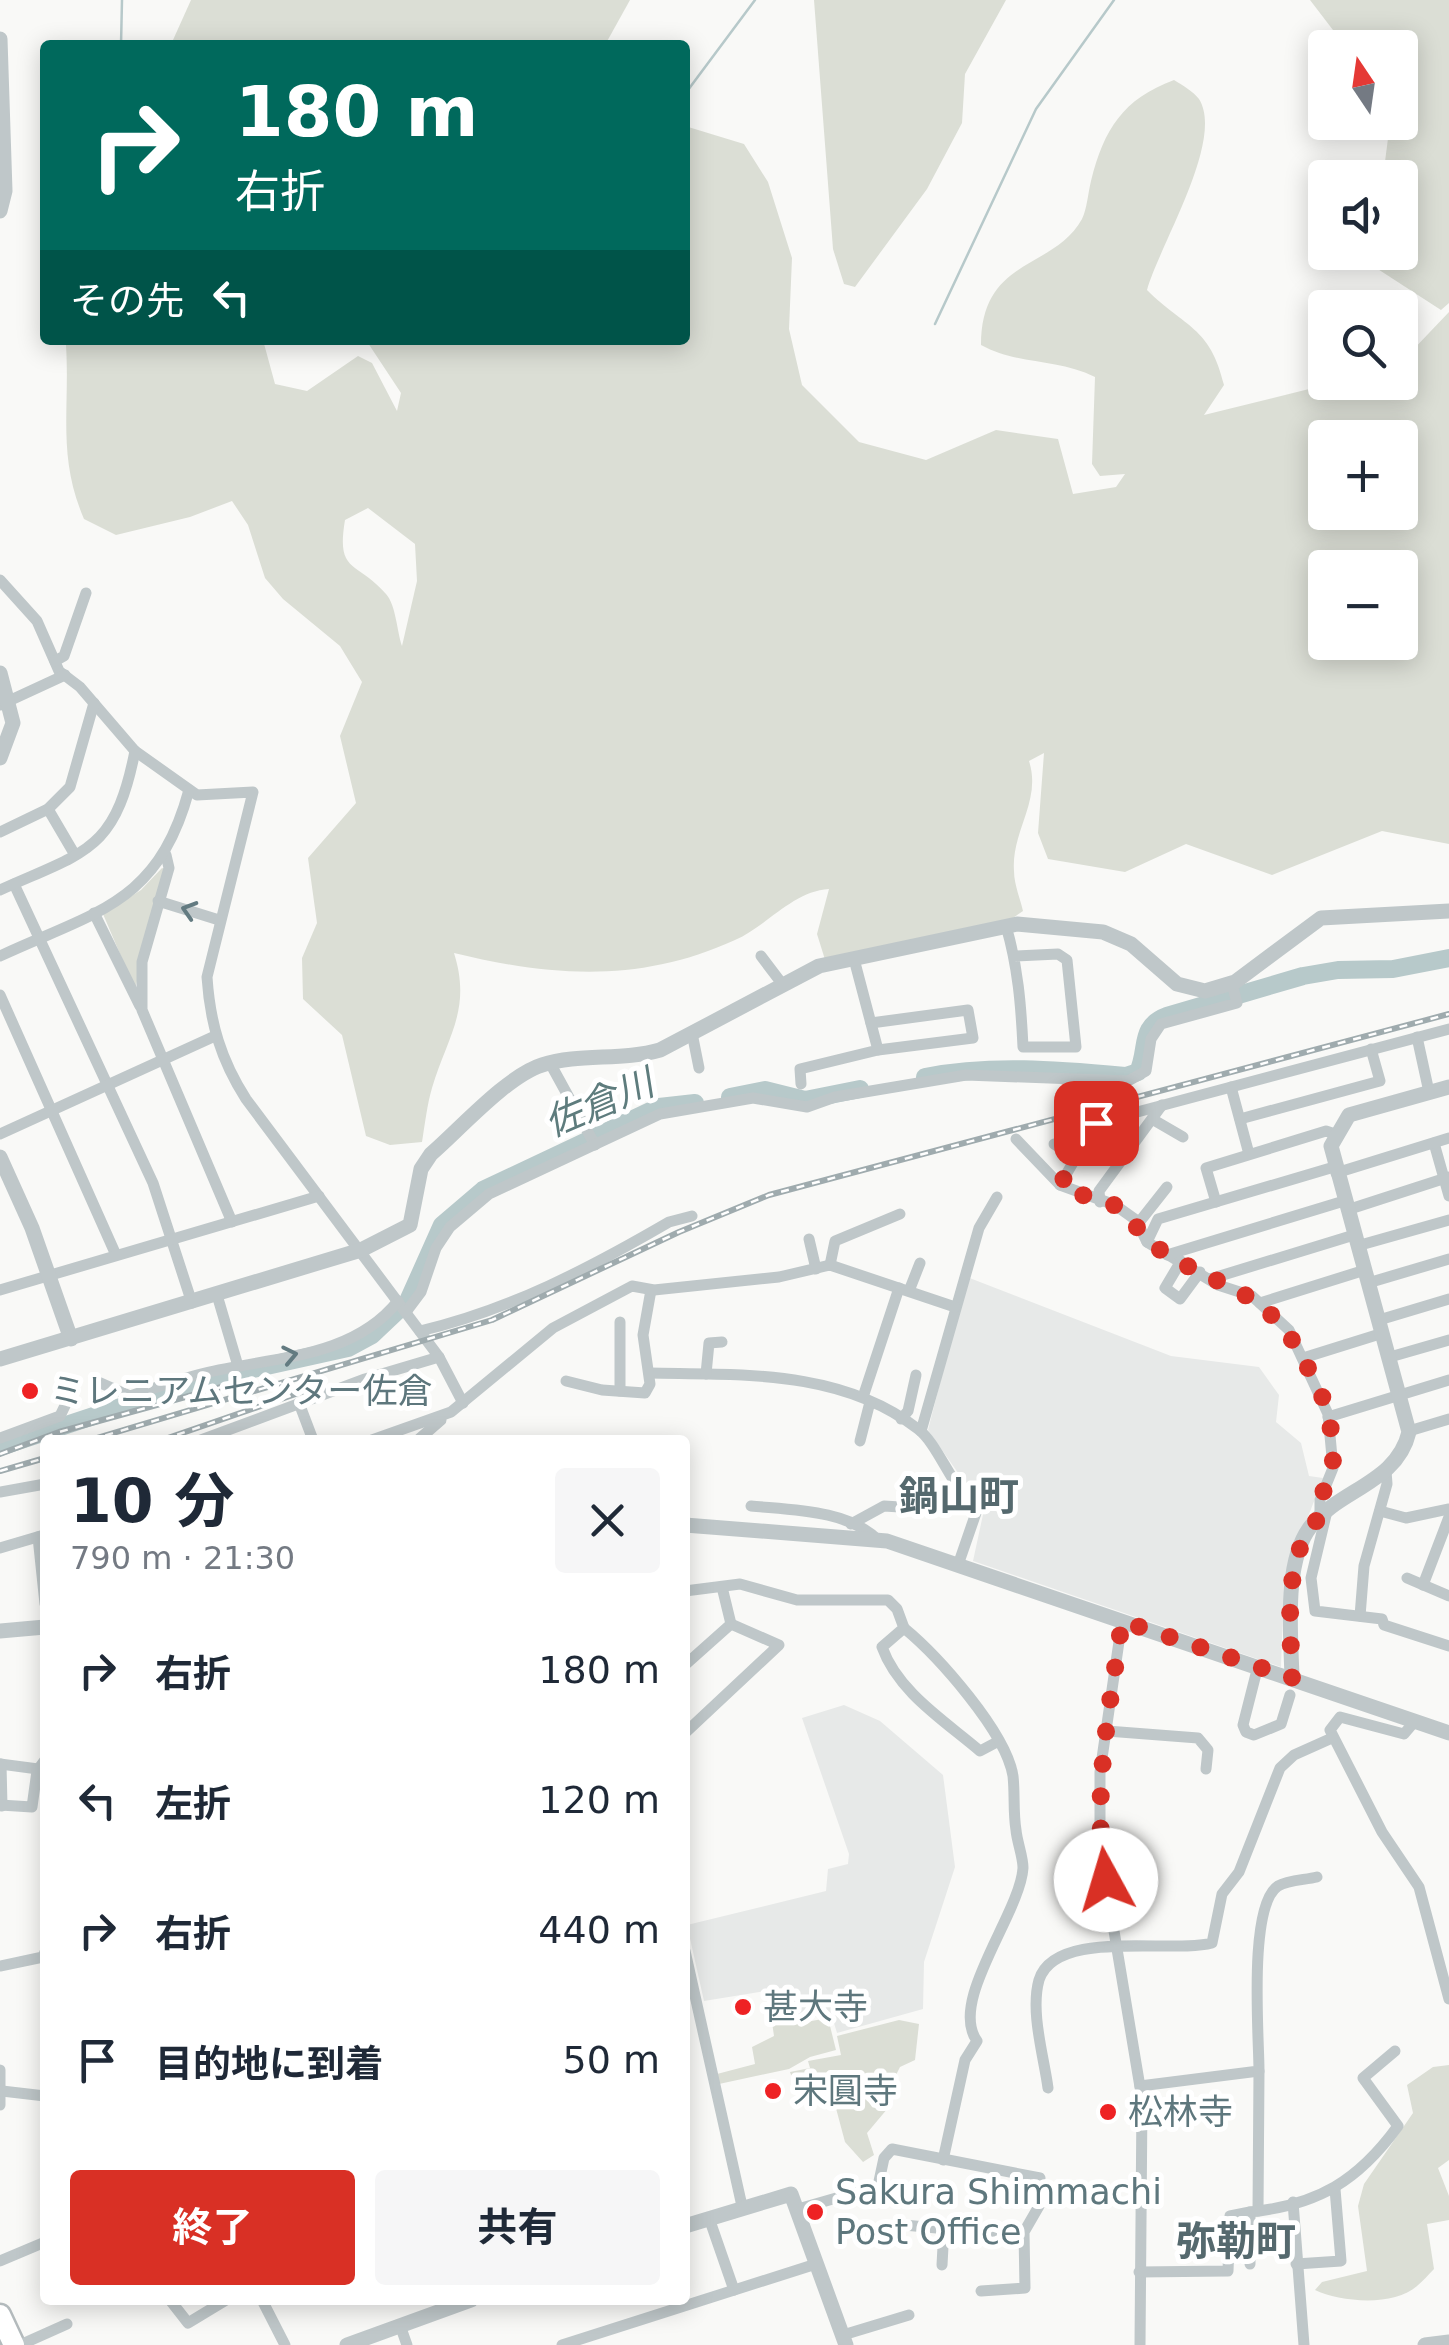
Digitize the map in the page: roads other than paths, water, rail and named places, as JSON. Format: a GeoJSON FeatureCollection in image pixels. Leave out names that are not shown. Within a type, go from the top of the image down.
{"type":"FeatureCollection","features":[{"type":"Feature","properties":{"kind":"highway"},"geometry":{"type":"LineString","coordinates":[[0,2316],[17,2345]]}},
{"type":"Feature","properties":{"kind":"street"},"geometry":{"type":"LineString","coordinates":[[0,39],[5,191],[0,211]]}},
{"type":"Feature","properties":{"kind":"street"},"geometry":{"type":"LineString","coordinates":[[0,580],[36,622],[65,675],[135,752],[189,790],[211,796],[253,792],[208,977],[216,1036],[246,1099],[439,1357],[463,1403]]}},
{"type":"Feature","properties":{"kind":"street"},"geometry":{"type":"LineString","coordinates":[[55,661],[64,656],[86,593]]}},
{"type":"Feature","properties":{"kind":"street"},"geometry":{"type":"LineString","coordinates":[[0,673],[11,734],[0,758]]}},
{"type":"Feature","properties":{"kind":"street"},"geometry":{"type":"LineString","coordinates":[[5,703],[65,675]]}},
{"type":"Feature","properties":{"kind":"street"},"geometry":{"type":"LineString","coordinates":[[0,832],[48,809],[70,788],[94,703]]}},
{"type":"Feature","properties":{"kind":"street"},"geometry":{"type":"LineString","coordinates":[[0,890],[75,855],[116,820],[135,752]]}},
{"type":"Feature","properties":{"kind":"street"},"geometry":{"type":"LineString","coordinates":[[0,956],[128,894],[166,855],[189,790]]}},
{"type":"Feature","properties":{"kind":"street"},"geometry":{"type":"LineString","coordinates":[[48,809],[75,855]]}},
{"type":"Feature","properties":{"kind":"street"},"geometry":{"type":"LineString","coordinates":[[142,1010],[142,962],[169,868],[166,855]]}},
{"type":"Feature","properties":{"kind":"street"},"geometry":{"type":"LineString","coordinates":[[14,884],[108,1085],[173,1239],[192,1303]]}},
{"type":"Feature","properties":{"kind":"street"},"geometry":{"type":"LineString","coordinates":[[158,901],[219,920]]}},
{"type":"Feature","properties":{"kind":"street"},"geometry":{"type":"LineString","coordinates":[[0,1359],[361,1250],[410,1225],[421,1168],[431,1154],[527,1072],[550,1063],[639,1056],[692,1033],[819,966],[1006,926],[1035,924],[1103,932],[1130,944],[1177,984],[1205,991],[1232,984],[1320,918],[1449,911]]}},
{"type":"Feature","properties":{"kind":"street"},"geometry":{"type":"LineString","coordinates":[[94,913],[142,1010],[232,1222]]}},
{"type":"Feature","properties":{"kind":"street"},"geometry":{"type":"LineString","coordinates":[[1006,926],[1014,956],[1023,1047],[1076,1047],[1067,960],[1058,954],[1014,956]]}},
{"type":"Feature","properties":{"kind":"street"},"geometry":{"type":"LineString","coordinates":[[761,956],[783,985]]}},
{"type":"Feature","properties":{"kind":"street"},"geometry":{"type":"LineString","coordinates":[[854,959],[878,1050]]}},
{"type":"Feature","properties":{"kind":"street"},"geometry":{"type":"LineString","coordinates":[[96,1381],[130,1396],[238,1366],[344,1343],[421,1292],[436,1248],[450,1227],[490,1194],[592,1139],[660,1114],[752,1098],[807,1106],[835,1097],[966,1074],[1128,1082],[1146,1071],[1151,1039],[1160,1024],[1237,1003],[1232,984]]}},
{"type":"Feature","properties":{"kind":"street"},"geometry":{"type":"LineString","coordinates":[[0,995],[116,1256]]}},
{"type":"Feature","properties":{"kind":"street"},"geometry":{"type":"LineString","coordinates":[[801,1084],[800,1068],[878,1050],[973,1038],[968,1010],[871,1022]]}},
{"type":"Feature","properties":{"kind":"street"},"geometry":{"type":"LineString","coordinates":[[1060,1185],[1096,1123],[1449,1028]]}},
{"type":"Feature","properties":{"kind":"street"},"geometry":{"type":"LineString","coordinates":[[692,1033],[699,1068]]}},
{"type":"Feature","properties":{"kind":"street"},"geometry":{"type":"LineString","coordinates":[[0,1134],[216,1036]]}},
{"type":"Feature","properties":{"kind":"street"},"geometry":{"type":"LineString","coordinates":[[1416,1037],[1428,1092]]}},
{"type":"Feature","properties":{"kind":"street"},"geometry":{"type":"LineString","coordinates":[[1240,1120],[1380,1081],[1372,1049]]}},
{"type":"Feature","properties":{"kind":"street"},"geometry":{"type":"LineString","coordinates":[[550,1063],[592,1139]]}},
{"type":"Feature","properties":{"kind":"street"},"geometry":{"type":"LineString","coordinates":[[1292,1678],[1292,1582],[1308,1531],[1324,1514],[1386,1471],[1406,1447],[1409,1431],[1335,1170],[1335,1134],[1349,1115],[1368,1106],[1449,1086]]}},
{"type":"Feature","properties":{"kind":"street"},"geometry":{"type":"LineString","coordinates":[[1231,1087],[1250,1154]]}},
{"type":"Feature","properties":{"kind":"street"},"geometry":{"type":"LineString","coordinates":[[1100,1202],[1099,1191],[1162,1105]]}},
{"type":"Feature","properties":{"kind":"street"},"geometry":{"type":"LineString","coordinates":[[1152,1119],[1183,1137]]}},
{"type":"Feature","properties":{"kind":"street"},"geometry":{"type":"LineString","coordinates":[[1216,1202],[1206,1168],[1326,1131],[1335,1134]]}},
{"type":"Feature","properties":{"kind":"street"},"geometry":{"type":"LineString","coordinates":[[1016,1138],[1060,1185],[1116,1205],[1137,1225],[1147,1242],[1260,1303],[1289,1330],[1328,1417],[1332,1468],[1320,1500],[1324,1514],[1312,1578],[1314,1612],[1382,1619],[1384,1625],[1449,1646]]}},
{"type":"Feature","properties":{"kind":"street"},"geometry":{"type":"LineString","coordinates":[[1147,1242],[1158,1219],[1449,1138]]}},
{"type":"Feature","properties":{"kind":"street"},"geometry":{"type":"LineString","coordinates":[[1434,1143],[1449,1196]]}},
{"type":"Feature","properties":{"kind":"street"},"geometry":{"type":"LineString","coordinates":[[1054,1144],[1076,1157]]}},
{"type":"Feature","properties":{"kind":"street"},"geometry":{"type":"LineString","coordinates":[[0,1156],[51,1276],[71,1338]]}},
{"type":"Feature","properties":{"kind":"street"},"geometry":{"type":"LineString","coordinates":[[1168,1254],[1447,1178]]}},
{"type":"Feature","properties":{"kind":"street"},"geometry":{"type":"LineString","coordinates":[[1137,1225],[1167,1187]]}},
{"type":"Feature","properties":{"kind":"street"},"geometry":{"type":"LineString","coordinates":[[0,1290],[319,1196]]}},
{"type":"Feature","properties":{"kind":"street"},"geometry":{"type":"LineString","coordinates":[[921,1431],[979,1228],[997,1196]]}},
{"type":"Feature","properties":{"kind":"street"},"geometry":{"type":"LineString","coordinates":[[830,1265],[835,1242],[900,1214]]}},
{"type":"Feature","properties":{"kind":"street"},"geometry":{"type":"LineString","coordinates":[[420,1331],[468,1320],[521,1299],[670,1222],[692,1216]]}},
{"type":"Feature","properties":{"kind":"street"},"geometry":{"type":"LineString","coordinates":[[1181,1261],[1164,1288],[1180,1300],[1205,1276],[1449,1220]]}},
{"type":"Feature","properties":{"kind":"street"},"geometry":{"type":"LineString","coordinates":[[809,1239],[816,1268]]}},
{"type":"Feature","properties":{"kind":"street"},"geometry":{"type":"LineString","coordinates":[[1260,1303],[1449,1259]]}},
{"type":"Feature","properties":{"kind":"street"},"geometry":{"type":"LineString","coordinates":[[860,1441],[866,1399],[904,1290],[920,1263]]}},
{"type":"Feature","properties":{"kind":"street"},"geometry":{"type":"LineString","coordinates":[[424,1435],[552,1328],[623,1288],[651,1290],[779,1277],[830,1265],[955,1307]]}},
{"type":"Feature","properties":{"kind":"street"},"geometry":{"type":"LineString","coordinates":[[566,1382],[645,1392],[649,1373],[643,1335],[651,1290]]}},
{"type":"Feature","properties":{"kind":"street"},"geometry":{"type":"LineString","coordinates":[[218,1296],[238,1366]]}},
{"type":"Feature","properties":{"kind":"street"},"geometry":{"type":"LineString","coordinates":[[1303,1358],[1449,1299]]}},
{"type":"Feature","properties":{"kind":"street"},"geometry":{"type":"LineString","coordinates":[[620,1322],[620,1391]]}},
{"type":"Feature","properties":{"kind":"street"},"geometry":{"type":"LineString","coordinates":[[1390,1357],[1449,1340]]}},
{"type":"Feature","properties":{"kind":"street"},"geometry":{"type":"LineString","coordinates":[[706,1374],[709,1343],[722,1342]]}},
{"type":"Feature","properties":{"kind":"street"},"geometry":{"type":"LineString","coordinates":[[214,1435],[439,1357]]}},
{"type":"Feature","properties":{"kind":"street"},"geometry":{"type":"LineString","coordinates":[[649,1373],[785,1376],[866,1399],[921,1431],[956,1491],[977,1510],[958,1565]]}},
{"type":"Feature","properties":{"kind":"street"},"geometry":{"type":"LineString","coordinates":[[901,1419],[908,1411],[916,1376]]}},
{"type":"Feature","properties":{"kind":"street"},"geometry":{"type":"LineString","coordinates":[[1328,1417],[1449,1380]]}},
{"type":"Feature","properties":{"kind":"street"},"geometry":{"type":"LineString","coordinates":[[0,1438],[60,1416],[74,1387]]}},
{"type":"Feature","properties":{"kind":"street"},"geometry":{"type":"LineString","coordinates":[[300,1403],[311,1435]]}},
{"type":"Feature","properties":{"kind":"street"},"geometry":{"type":"LineString","coordinates":[[387,1435],[448,1414]]}},
{"type":"Feature","properties":{"kind":"street"},"geometry":{"type":"LineString","coordinates":[[1409,1431],[1449,1419]]}},
{"type":"Feature","properties":{"kind":"street"},"geometry":{"type":"LineString","coordinates":[[1360,1616],[1364,1566],[1388,1484],[1386,1471]]}},
{"type":"Feature","properties":{"kind":"street"},"geometry":{"type":"LineString","coordinates":[[0,1492],[40,1485]]}},
{"type":"Feature","properties":{"kind":"street"},"geometry":{"type":"LineString","coordinates":[[752,1506],[815,1512],[867,1529],[878,1540]]}},
{"type":"Feature","properties":{"kind":"street"},"geometry":{"type":"LineString","coordinates":[[851,1524],[884,1506],[900,1507]]}},
{"type":"Feature","properties":{"kind":"street"},"geometry":{"type":"LineString","coordinates":[[1380,1511],[1406,1518],[1449,1509]]}},
{"type":"Feature","properties":{"kind":"street"},"geometry":{"type":"LineString","coordinates":[[1423,1586],[1449,1518]]}},
{"type":"Feature","properties":{"kind":"street"},"geometry":{"type":"LineString","coordinates":[[690,1525],[878,1540],[1449,1733]]}},
{"type":"Feature","properties":{"kind":"street"},"geometry":{"type":"LineString","coordinates":[[0,1548],[40,1536]]}},
{"type":"Feature","properties":{"kind":"street"},"geometry":{"type":"LineString","coordinates":[[1407,1578],[1449,1596]]}},
{"type":"Feature","properties":{"kind":"street"},"geometry":{"type":"LineString","coordinates":[[690,1590],[755,1586],[797,1600],[888,1600],[897,1609],[904,1628],[932,1651],[983,1716],[1012,1772],[1023,1868],[1008,1923],[987,1954],[969,2022],[977,2041],[965,2060],[944,2160]]}},
{"type":"Feature","properties":{"kind":"street"},"geometry":{"type":"LineString","coordinates":[[722,1587],[731,1624]]}},
{"type":"Feature","properties":{"kind":"street"},"geometry":{"type":"LineString","coordinates":[[1122,1621],[1100,1772],[1100,1847],[1140,2086],[1140,2345]]}},
{"type":"Feature","properties":{"kind":"street"},"geometry":{"type":"LineString","coordinates":[[690,1661],[731,1624]]}},
{"type":"Feature","properties":{"kind":"street"},"geometry":{"type":"LineString","coordinates":[[690,1728],[779,1645],[731,1624]]}},
{"type":"Feature","properties":{"kind":"street"},"geometry":{"type":"LineString","coordinates":[[0,1631],[40,1627]]}},
{"type":"Feature","properties":{"kind":"street"},"geometry":{"type":"LineString","coordinates":[[904,1628],[882,1647],[888,1664],[907,1688],[980,1751],[997,1742]]}},
{"type":"Feature","properties":{"kind":"street"},"geometry":{"type":"LineString","coordinates":[[1258,1666],[1246,1732],[1254,1735],[1281,1724],[1290,1695]]}},
{"type":"Feature","properties":{"kind":"street"},"geometry":{"type":"LineString","coordinates":[[1415,1721],[1404,1734],[1340,1717],[1332,1722],[1332,1738],[1346,1756],[1382,1832],[1418,1886],[1449,1999]]}},
{"type":"Feature","properties":{"kind":"street"},"geometry":{"type":"LineString","coordinates":[[1107,1731],[1198,1738],[1208,1750],[1206,1770]]}},
{"type":"Feature","properties":{"kind":"street"},"geometry":{"type":"LineString","coordinates":[[1048,2088],[1037,2004],[1039,1979],[1054,1958],[1116,1946],[1212,1943],[1222,1894],[1240,1872],[1280,1768],[1294,1755],[1332,1738]]}},
{"type":"Feature","properties":{"kind":"street"},"geometry":{"type":"LineString","coordinates":[[40,1764],[1,1764],[1,1806],[32,1807],[40,1773]]}},
{"type":"Feature","properties":{"kind":"street"},"geometry":{"type":"LineString","coordinates":[[1250,2264],[1259,2072],[1255,1972],[1270,1901],[1280,1885],[1316,1877]]}},
{"type":"Feature","properties":{"kind":"street"},"geometry":{"type":"LineString","coordinates":[[0,1966],[40,1958]]}},
{"type":"Feature","properties":{"kind":"street"},"geometry":{"type":"LineString","coordinates":[[690,1975],[742,2206]]}},
{"type":"Feature","properties":{"kind":"street"},"geometry":{"type":"LineString","coordinates":[[1139,2272],[1228,2270],[1230,2216],[1335,2190],[1373,2160],[1398,2126],[1363,2078],[1395,2051]]}},
{"type":"Feature","properties":{"kind":"street"},"geometry":{"type":"LineString","coordinates":[[0,2070],[0,2104]]}},
{"type":"Feature","properties":{"kind":"street"},"geometry":{"type":"LineString","coordinates":[[1140,2086],[1259,2072]]}},
{"type":"Feature","properties":{"kind":"street"},"geometry":{"type":"LineString","coordinates":[[2,2091],[40,2095]]}},
{"type":"Feature","properties":{"kind":"street"},"geometry":{"type":"LineString","coordinates":[[798,2209],[878,2186],[884,2158],[892,2148],[1040,2178]]}},
{"type":"Feature","properties":{"kind":"street"},"geometry":{"type":"LineString","coordinates":[[1296,2264],[1341,2260],[1335,2190]]}},
{"type":"Feature","properties":{"kind":"street"},"geometry":{"type":"LineString","coordinates":[[690,2224],[791,2194],[845,2340],[909,2315]]}},
{"type":"Feature","properties":{"kind":"street"},"geometry":{"type":"LineString","coordinates":[[1293,2202],[1304,2345]]}},
{"type":"Feature","properties":{"kind":"street"},"geometry":{"type":"LineString","coordinates":[[981,2291],[1025,2288],[1023,2236],[1039,2206]]}},
{"type":"Feature","properties":{"kind":"street"},"geometry":{"type":"LineString","coordinates":[[709,2218],[734,2290]]}},
{"type":"Feature","properties":{"kind":"street"},"geometry":{"type":"LineString","coordinates":[[904,2225],[1023,2236]]}},
{"type":"Feature","properties":{"kind":"street"},"geometry":{"type":"LineString","coordinates":[[942,2265],[944,2228]]}},
{"type":"Feature","properties":{"kind":"street"},"geometry":{"type":"LineString","coordinates":[[0,2262],[40,2244]]}},
{"type":"Feature","properties":{"kind":"street"},"geometry":{"type":"LineString","coordinates":[[690,2304],[816,2264]]}},
{"type":"Feature","properties":{"kind":"street"},"geometry":{"type":"LineString","coordinates":[[174,2305],[188,2322],[217,2305]]}},
{"type":"Feature","properties":{"kind":"street"},"geometry":{"type":"LineString","coordinates":[[265,2305],[285,2345]]}},
{"type":"Feature","properties":{"kind":"street"},"geometry":{"type":"LineString","coordinates":[[347,2345],[458,2305]]}},
{"type":"Feature","properties":{"kind":"street"},"geometry":{"type":"LineString","coordinates":[[562,2345],[687,2305]]}},
{"type":"Feature","properties":{"kind":"street"},"geometry":{"type":"LineString","coordinates":[[17,2345],[67,2324]]}},
{"type":"Feature","properties":{"kind":"street"},"geometry":{"type":"LineString","coordinates":[[401,2328],[408,2345]]}},
{"type":"Feature","properties":{"kind":"street"},"geometry":{"type":"LineString","coordinates":[[1426,2345],[1449,2342]]}},
{"type":"Feature","properties":{"kind":"waterway"},"geometry":{"type":"LineString","coordinates":[[121,40],[122,0]]}},
{"type":"Feature","properties":{"kind":"waterway"},"geometry":{"type":"LineString","coordinates":[[690,87],[755,0]]}},
{"type":"Feature","properties":{"kind":"waterway"},"geometry":{"type":"LineString","coordinates":[[935,324],[1036,109],[1114,0]]}},
{"type":"Feature","properties":{"kind":"waterway","name":"佐倉川"},"geometry":{"type":"LineString","coordinates":[[925,1077],[1000,1069],[1126,1076],[1138,1072],[1148,1032],[1167,1016],[1303,976],[1338,970],[1393,969],[1449,958]]}},
{"type":"Feature","properties":{"kind":"waterway","name":"佐倉川"},"geometry":{"type":"LineString","coordinates":[[730,1097],[765,1090],[805,1100],[860,1089]]}},
{"type":"Feature","properties":{"kind":"waterway","name":"佐倉川"},"geometry":{"type":"LineString","coordinates":[[0,1447],[199,1381],[348,1348],[372,1335],[408,1301],[442,1225],[483,1190],[659,1107],[695,1103]]}},
{"type":"Feature","properties":{"kind":"railway"},"geometry":{"type":"LineString","coordinates":[[107,1435],[492,1320],[679,1232],[769,1195],[1449,1014]]}},
{"type":"Feature","properties":{"kind":"railway"},"geometry":{"type":"LineString","coordinates":[[51,1435],[225,1386]]}},
{"type":"Feature","properties":{"kind":"railway"},"geometry":{"type":"LineString","coordinates":[[177,1435],[313,1388]]}},
{"type":"Feature","properties":{"kind":"railway"},"geometry":{"type":"LineString","coordinates":[[0,1454],[40,1439]]}},
{"type":"Feature","properties":{"kind":"railway"},"geometry":{"type":"LineString","coordinates":[[0,1471],[40,1459]]}},
{"type":"Feature","properties":{"kind":"place","name":"ミレニアムセンター佐倉"},"geometry":{"type":"Point","coordinates":[30,1391]}},
{"type":"Feature","properties":{"kind":"place","name":"甚大寺"},"geometry":{"type":"Point","coordinates":[743,2007]}},
{"type":"Feature","properties":{"kind":"place","name":"宋圓寺"},"geometry":{"type":"Point","coordinates":[773,2091]}},
{"type":"Feature","properties":{"kind":"place","name":"松林寺"},"geometry":{"type":"Point","coordinates":[1108,2112]}},
{"type":"Feature","properties":{"kind":"place","name":"Sakura Shimmachi Post Office"},"geometry":{"type":"Point","coordinates":[815,2212]}},
{"type":"Feature","properties":{"kind":"district","name":"鍋山町"},"geometry":{"type":"Point","coordinates":[959,1496]}},
{"type":"Feature","properties":{"kind":"district","name":"弥勒町"},"geometry":{"type":"Point","coordinates":[1236,2241]}}]}
